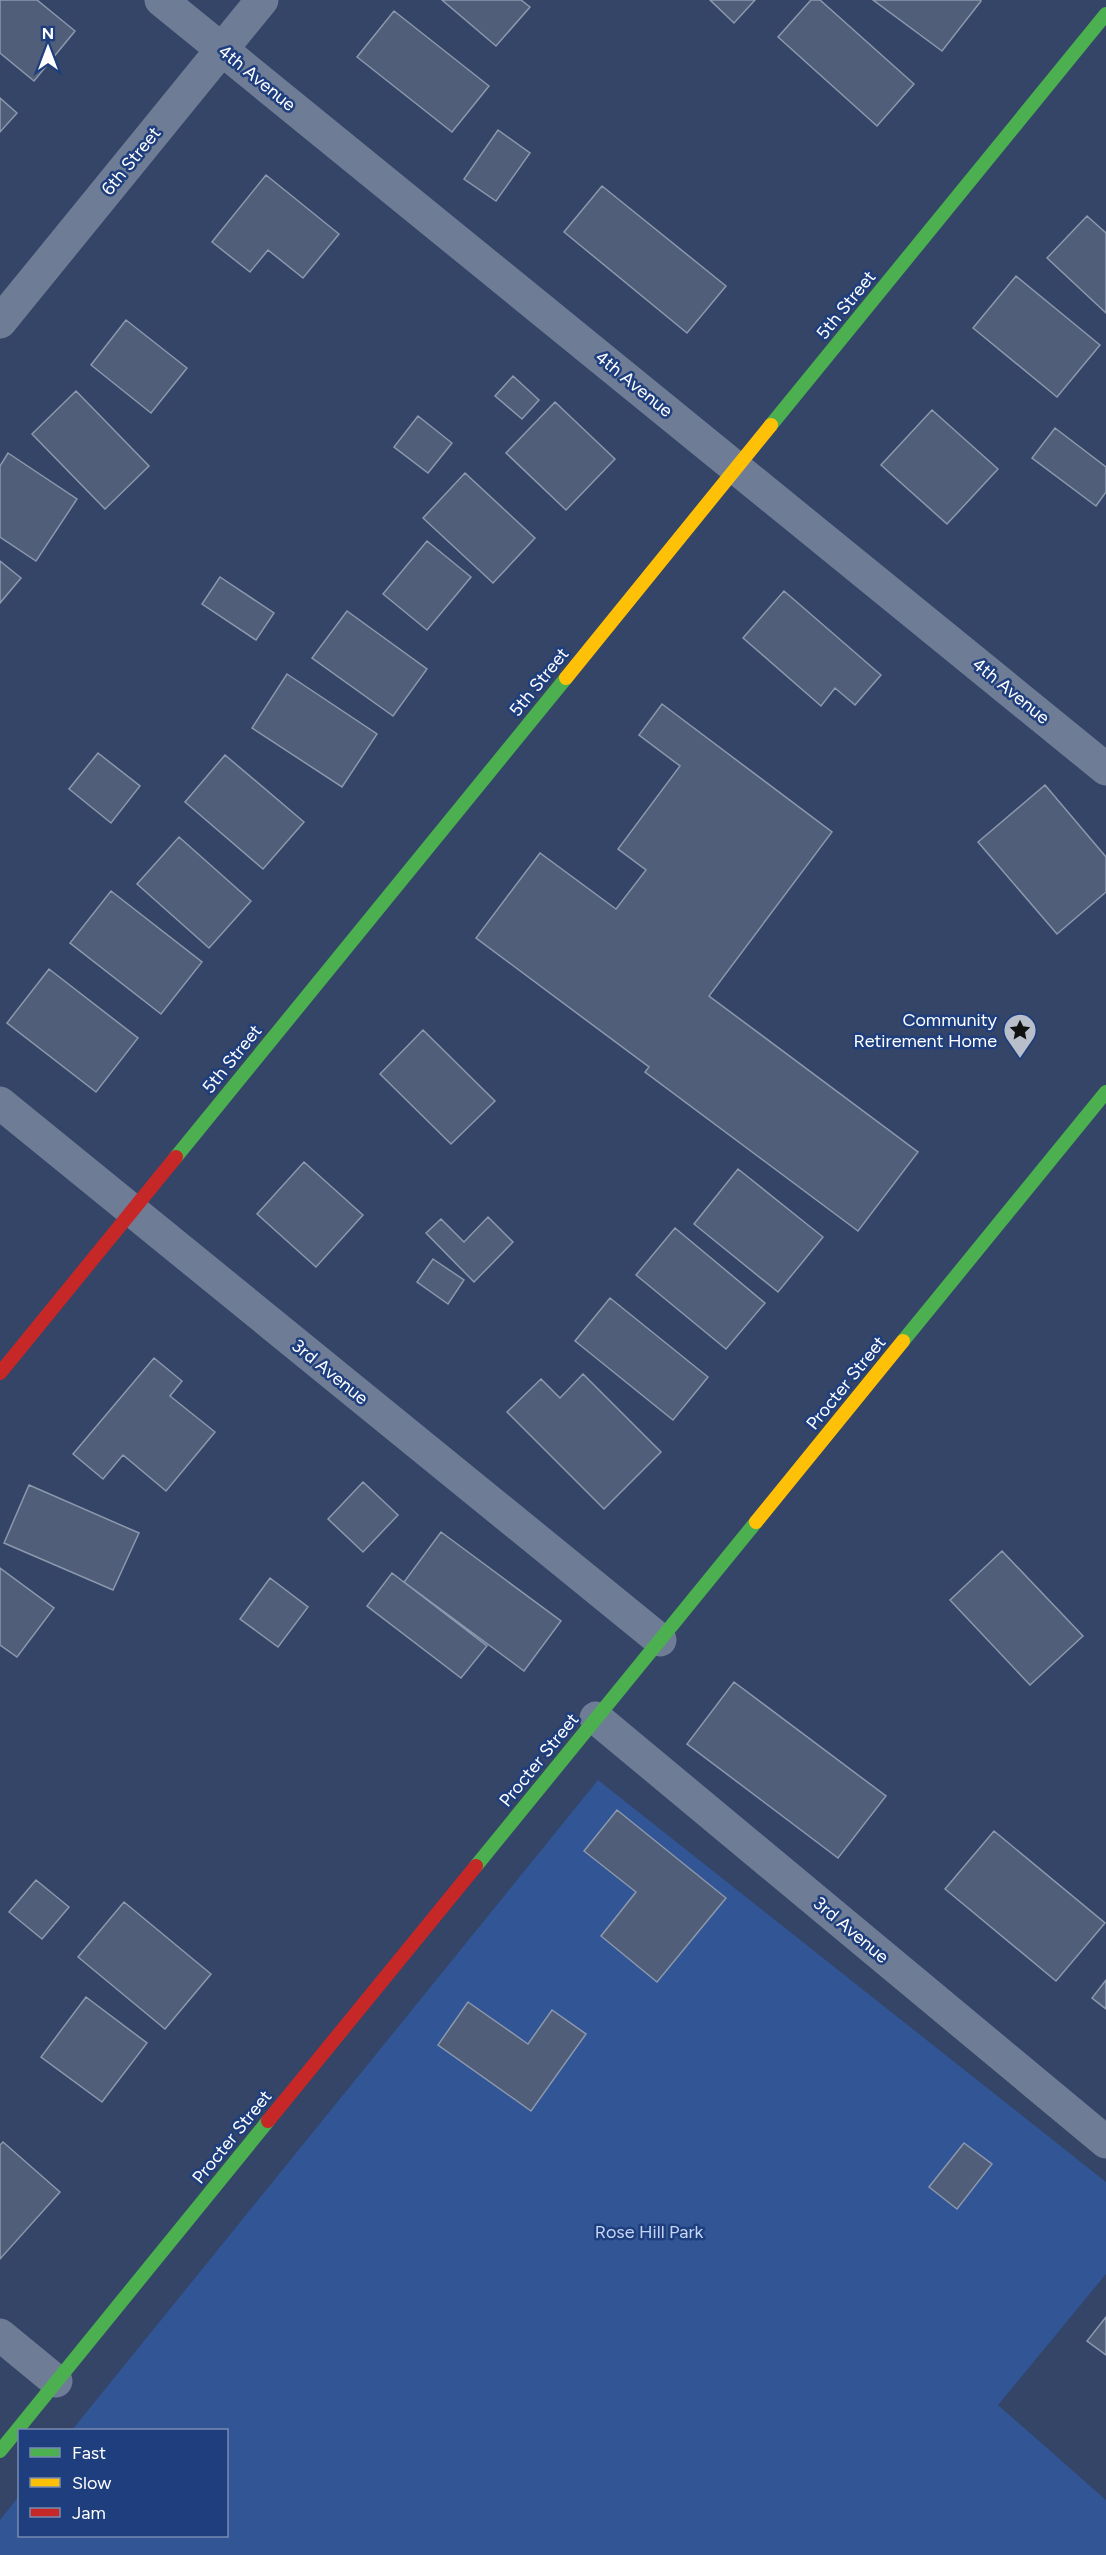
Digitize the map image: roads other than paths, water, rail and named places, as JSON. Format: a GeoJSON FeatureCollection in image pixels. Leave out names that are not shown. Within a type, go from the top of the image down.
{"type":"FeatureCollection","features":[{"type":"Feature","properties":{"kind":"street","name":"4th Avenue"},"geometry":{"type":"LineString","coordinates":[[161,0],[1106,768]]}},
{"type":"Feature","properties":{"kind":"street","name":"6th Street"},"geometry":{"type":"LineString","coordinates":[[0,322],[262,0]]}},
{"type":"Feature","properties":{"kind":"street","name":"5th Street"},"geometry":{"type":"LineString","coordinates":[[0,1372],[1106,14]]}},
{"type":"Feature","properties":{"kind":"street","name":"Procter Street"},"geometry":{"type":"LineString","coordinates":[[0,2451],[1106,1092]]}},
{"type":"Feature","properties":{"kind":"street","name":"3rd Avenue"},"geometry":{"type":"LineString","coordinates":[[0,1104],[660,1640]]}},
{"type":"Feature","properties":{"kind":"street","name":"3rd Avenue"},"geometry":{"type":"LineString","coordinates":[[596,1718],[1106,2142]]}},
{"type":"Feature","properties":{"kind":"street"},"geometry":{"type":"LineString","coordinates":[[0,2335],[56,2381]]}},
{"type":"Feature","properties":{"kind":"place","name":"Community Retirement Home"},"geometry":{"type":"Point","coordinates":[1020,1059]}},
{"type":"Feature","properties":{"kind":"park label","name":"Rose Hill Park"},"geometry":{"type":"Point","coordinates":[649,2232]}}]}
